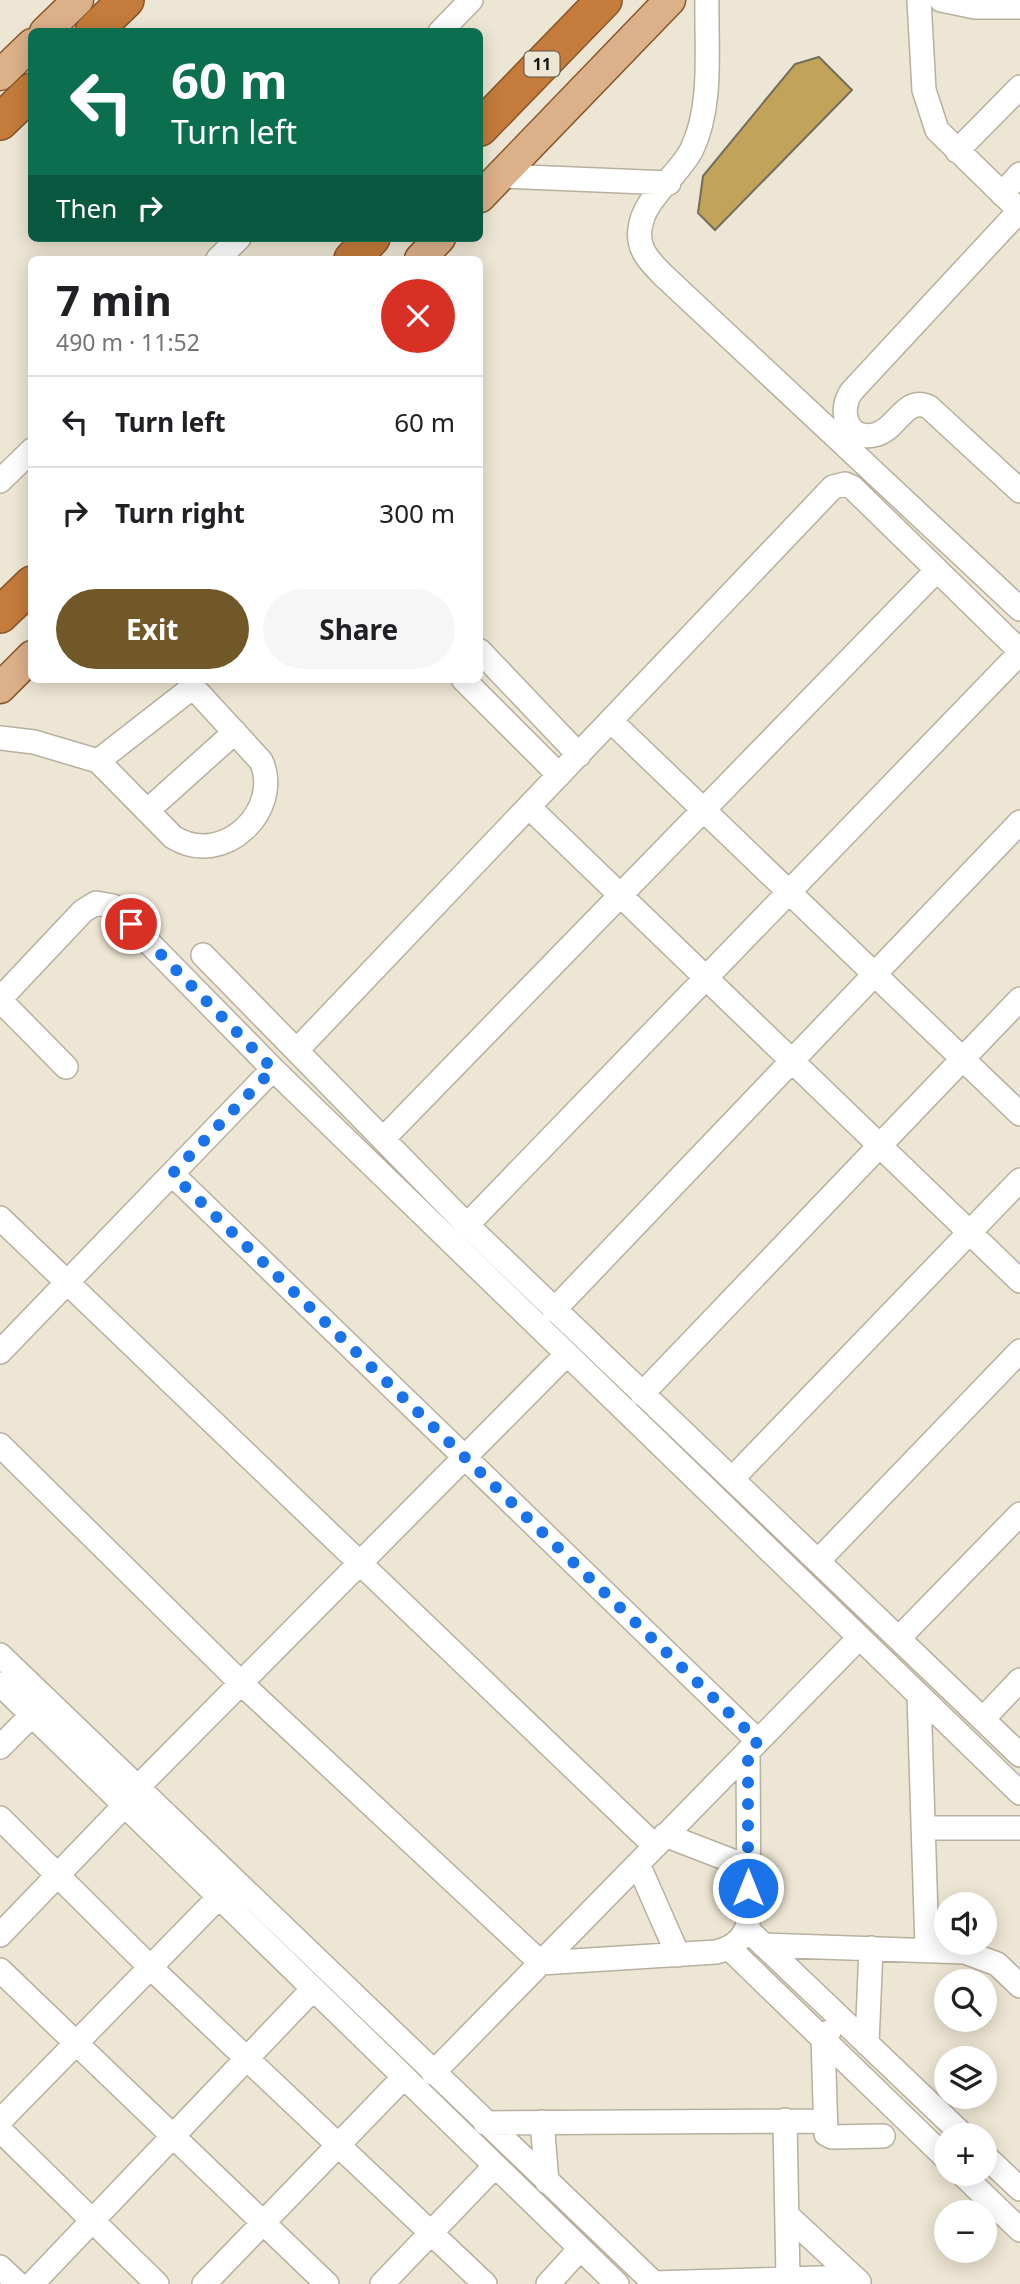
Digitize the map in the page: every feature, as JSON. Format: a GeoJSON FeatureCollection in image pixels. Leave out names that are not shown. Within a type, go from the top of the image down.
{"type":"FeatureCollection","features":[{"type":"Feature","properties":{"kind":"highway"},"geometry":{"type":"LineString","coordinates":[[97,28],[126,0]]}},
{"type":"Feature","properties":{"kind":"highway","name":"11"},"geometry":{"type":"LineString","coordinates":[[483,125],[604,0]]}},
{"type":"Feature","properties":{"kind":"highway"},"geometry":{"type":"LineString","coordinates":[[0,122],[28,95]]}},
{"type":"Feature","properties":{"kind":"highway"},"geometry":{"type":"LineString","coordinates":[[355,256],[368,242]]}},
{"type":"Feature","properties":{"kind":"highway"},"geometry":{"type":"LineString","coordinates":[[0,615],[28,588]]}},
{"type":"Feature","properties":{"kind":"main road"},"geometry":{"type":"LineString","coordinates":[[49,28],[78,0]]}},
{"type":"Feature","properties":{"kind":"main road"},"geometry":{"type":"LineString","coordinates":[[483,194],[670,0]]}},
{"type":"Feature","properties":{"kind":"main road"},"geometry":{"type":"LineString","coordinates":[[0,75],[28,48]]}},
{"type":"Feature","properties":{"kind":"main road"},"geometry":{"type":"LineString","coordinates":[[423,256],[436,242]]}},
{"type":"Feature","properties":{"kind":"main road"},"geometry":{"type":"LineString","coordinates":[[0,688],[28,660]]}},
{"type":"Feature","properties":{"kind":"street"},"geometry":{"type":"LineString","coordinates":[[444,28],[471,0]]}},
{"type":"Feature","properties":{"kind":"street"},"geometry":{"type":"LineString","coordinates":[[707,0],[704,110],[692,149],[669,183],[643,212],[639,232],[647,259],[1020,609]]}},
{"type":"Feature","properties":{"kind":"street"},"geometry":{"type":"LineString","coordinates":[[919,0],[924,90],[937,130],[1020,211],[852,391],[843,408],[845,418],[851,428],[862,435],[871,436],[884,432],[909,407],[919,404],[929,407],[1020,491]]}},
{"type":"Feature","properties":{"kind":"street"},"geometry":{"type":"LineString","coordinates":[[941,0],[975,7],[1020,7]]}},
{"type":"Feature","properties":{"kind":"street"},"geometry":{"type":"LineString","coordinates":[[957,151],[1020,87]]}},
{"type":"Feature","properties":{"kind":"street"},"geometry":{"type":"LineString","coordinates":[[1002,194],[1020,174]]}},
{"type":"Feature","properties":{"kind":"street"},"geometry":{"type":"LineString","coordinates":[[501,176],[669,183]]}},
{"type":"Feature","properties":{"kind":"street"},"geometry":{"type":"LineString","coordinates":[[221,256],[235,242]]}},
{"type":"Feature","properties":{"kind":"street"},"geometry":{"type":"LineString","coordinates":[[0,481],[28,454]]}},
{"type":"Feature","properties":{"kind":"street"},"geometry":{"type":"LineString","coordinates":[[297,1050],[838,484],[852,486],[1020,652],[467,1225]]}},
{"type":"Feature","properties":{"kind":"street"},"geometry":{"type":"LineString","coordinates":[[384,1138],[937,570]]}},
{"type":"Feature","properties":{"kind":"street"},"geometry":{"type":"LineString","coordinates":[[483,654],[579,755]]}},
{"type":"Feature","properties":{"kind":"street"},"geometry":{"type":"LineString","coordinates":[[0,738],[34,742],[98,761],[173,838],[187,846],[221,846],[251,823],[268,783],[261,761],[193,683],[98,761]]}},
{"type":"Feature","properties":{"kind":"street"},"geometry":{"type":"LineString","coordinates":[[467,683],[559,775]]}},
{"type":"Feature","properties":{"kind":"street"},"geometry":{"type":"LineString","coordinates":[[611,721],[1020,1114]]}},
{"type":"Feature","properties":{"kind":"street"},"geometry":{"type":"LineString","coordinates":[[534,750],[554,729]]}},
{"type":"Feature","properties":{"kind":"street"},"geometry":{"type":"LineString","coordinates":[[147,811],[235,733]]}},
{"type":"Feature","properties":{"kind":"street"},"geometry":{"type":"LineString","coordinates":[[528,807],[1020,1281]]}},
{"type":"Feature","properties":{"kind":"street"},"geometry":{"type":"LineString","coordinates":[[554,1310],[1020,822]]}},
{"type":"Feature","properties":{"kind":"street"},"geometry":{"type":"LineString","coordinates":[[66,1067],[0,999],[83,911],[96,903],[108,904],[113,906],[273,1069],[1020,1793]]}},
{"type":"Feature","properties":{"kind":"street"},"geometry":{"type":"LineString","coordinates":[[203,955],[467,1225],[1020,1755]]}},
{"type":"Feature","properties":{"kind":"street"},"geometry":{"type":"LineString","coordinates":[[642,1394],[1020,999]]}},
{"type":"Feature","properties":{"kind":"street"},"geometry":{"type":"LineString","coordinates":[[0,1352],[273,1069]]}},
{"type":"Feature","properties":{"kind":"street"},"geometry":{"type":"LineString","coordinates":[[172,1174],[464,1457],[753,1746],[748,1867],[755,1937],[950,2123]]}},
{"type":"Feature","properties":{"kind":"street"},"geometry":{"type":"LineString","coordinates":[[732,1479],[1020,1180]]}},
{"type":"Feature","properties":{"kind":"street"},"geometry":{"type":"LineString","coordinates":[[0,1218],[359,1564],[660,1841],[748,1867]]}},
{"type":"Feature","properties":{"kind":"street"},"geometry":{"type":"LineString","coordinates":[[819,1560],[1020,1352]]}},
{"type":"Feature","properties":{"kind":"street"},"geometry":{"type":"LineString","coordinates":[[0,1935],[242,1683],[567,1354]]}},
{"type":"Feature","properties":{"kind":"street"},"geometry":{"type":"LineString","coordinates":[[0,1445],[242,1683],[541,1963],[716,1952],[755,1937],[871,1948],[927,1948],[965,1952],[997,1964],[1020,1986]]}},
{"type":"Feature","properties":{"kind":"street"},"geometry":{"type":"LineString","coordinates":[[899,1638],[1020,1514]]}},
{"type":"Feature","properties":{"kind":"street"},"geometry":{"type":"LineString","coordinates":[[433,2073],[859,1638]]}},
{"type":"Feature","properties":{"kind":"street"},"geometry":{"type":"LineString","coordinates":[[0,1655],[219,1897],[617,2284]]}},
{"type":"Feature","properties":{"kind":"street"},"geometry":{"type":"LineString","coordinates":[[983,1719],[1020,1680]]}},
{"type":"Feature","properties":{"kind":"street"},"geometry":{"type":"LineString","coordinates":[[0,1684],[32,1715],[131,1797],[433,2073],[654,2283],[857,2280]]}},
{"type":"Feature","properties":{"kind":"street"},"geometry":{"type":"LineString","coordinates":[[919,1696],[927,1948]]}},
{"type":"Feature","properties":{"kind":"street"},"geometry":{"type":"LineString","coordinates":[[0,1747],[32,1715]]}},
{"type":"Feature","properties":{"kind":"street"},"geometry":{"type":"LineString","coordinates":[[0,1818],[150,1967],[485,2284]]}},
{"type":"Feature","properties":{"kind":"street"},"geometry":{"type":"LineString","coordinates":[[923,1828],[1020,1828]]}},
{"type":"Feature","properties":{"kind":"street"},"geometry":{"type":"LineString","coordinates":[[638,1864],[678,1955]]}},
{"type":"Feature","properties":{"kind":"street"},"geometry":{"type":"LineString","coordinates":[[0,2121],[219,1897]]}},
{"type":"Feature","properties":{"kind":"street"},"geometry":{"type":"LineString","coordinates":[[729,1948],[934,2146]]}},
{"type":"Feature","properties":{"kind":"street"},"geometry":{"type":"LineString","coordinates":[[867,2044],[871,1948]]}},
{"type":"Feature","properties":{"kind":"street"},"geometry":{"type":"LineString","coordinates":[[0,1970],[327,2284]]}},
{"type":"Feature","properties":{"kind":"street"},"geometry":{"type":"LineString","coordinates":[[32,2284],[313,1989]]}},
{"type":"Feature","properties":{"kind":"street"},"geometry":{"type":"LineString","coordinates":[[841,2019],[823,2039],[824,2120],[827,2134],[832,2137],[883,2136]]}},
{"type":"Feature","properties":{"kind":"street"},"geometry":{"type":"LineString","coordinates":[[204,2284],[404,2077]]}},
{"type":"Feature","properties":{"kind":"street"},"geometry":{"type":"LineString","coordinates":[[785,2120],[788,2279]]}},
{"type":"Feature","properties":{"kind":"street"},"geometry":{"type":"LineString","coordinates":[[485,2123],[824,2120]]}},
{"type":"Feature","properties":{"kind":"street"},"geometry":{"type":"LineString","coordinates":[[542,2122],[547,2182]]}},
{"type":"Feature","properties":{"kind":"street"},"geometry":{"type":"LineString","coordinates":[[0,2130],[157,2284]]}},
{"type":"Feature","properties":{"kind":"street"},"geometry":{"type":"LineString","coordinates":[[382,2284],[495,2166]]}},
{"type":"Feature","properties":{"kind":"street"},"geometry":{"type":"LineString","coordinates":[[997,2167],[1020,2189]]}},
{"type":"Feature","properties":{"kind":"street"},"geometry":{"type":"LineString","coordinates":[[974,2186],[1020,2230]]}},
{"type":"Feature","properties":{"kind":"street"},"geometry":{"type":"LineString","coordinates":[[787,2215],[857,2280]]}},
{"type":"Feature","properties":{"kind":"street"},"geometry":{"type":"LineString","coordinates":[[548,2284],[580,2249]]}},
{"type":"Feature","properties":{"kind":"street"},"geometry":{"type":"LineString","coordinates":[[0,2267],[18,2284]]}},
{"type":"Feature","properties":{"kind":"building"},"geometry":{"type":"Polygon","coordinates":[[[819,57],[852,90],[715,230],[698,213],[703,176],[795,64],[819,57]]]}},
{"type":"Feature","properties":{"kind":"route"},"geometry":{"type":"LineString","coordinates":[[131,924],[273,1069],[172,1174],[758,1741],[748,1751],[748,1888]]}}]}
